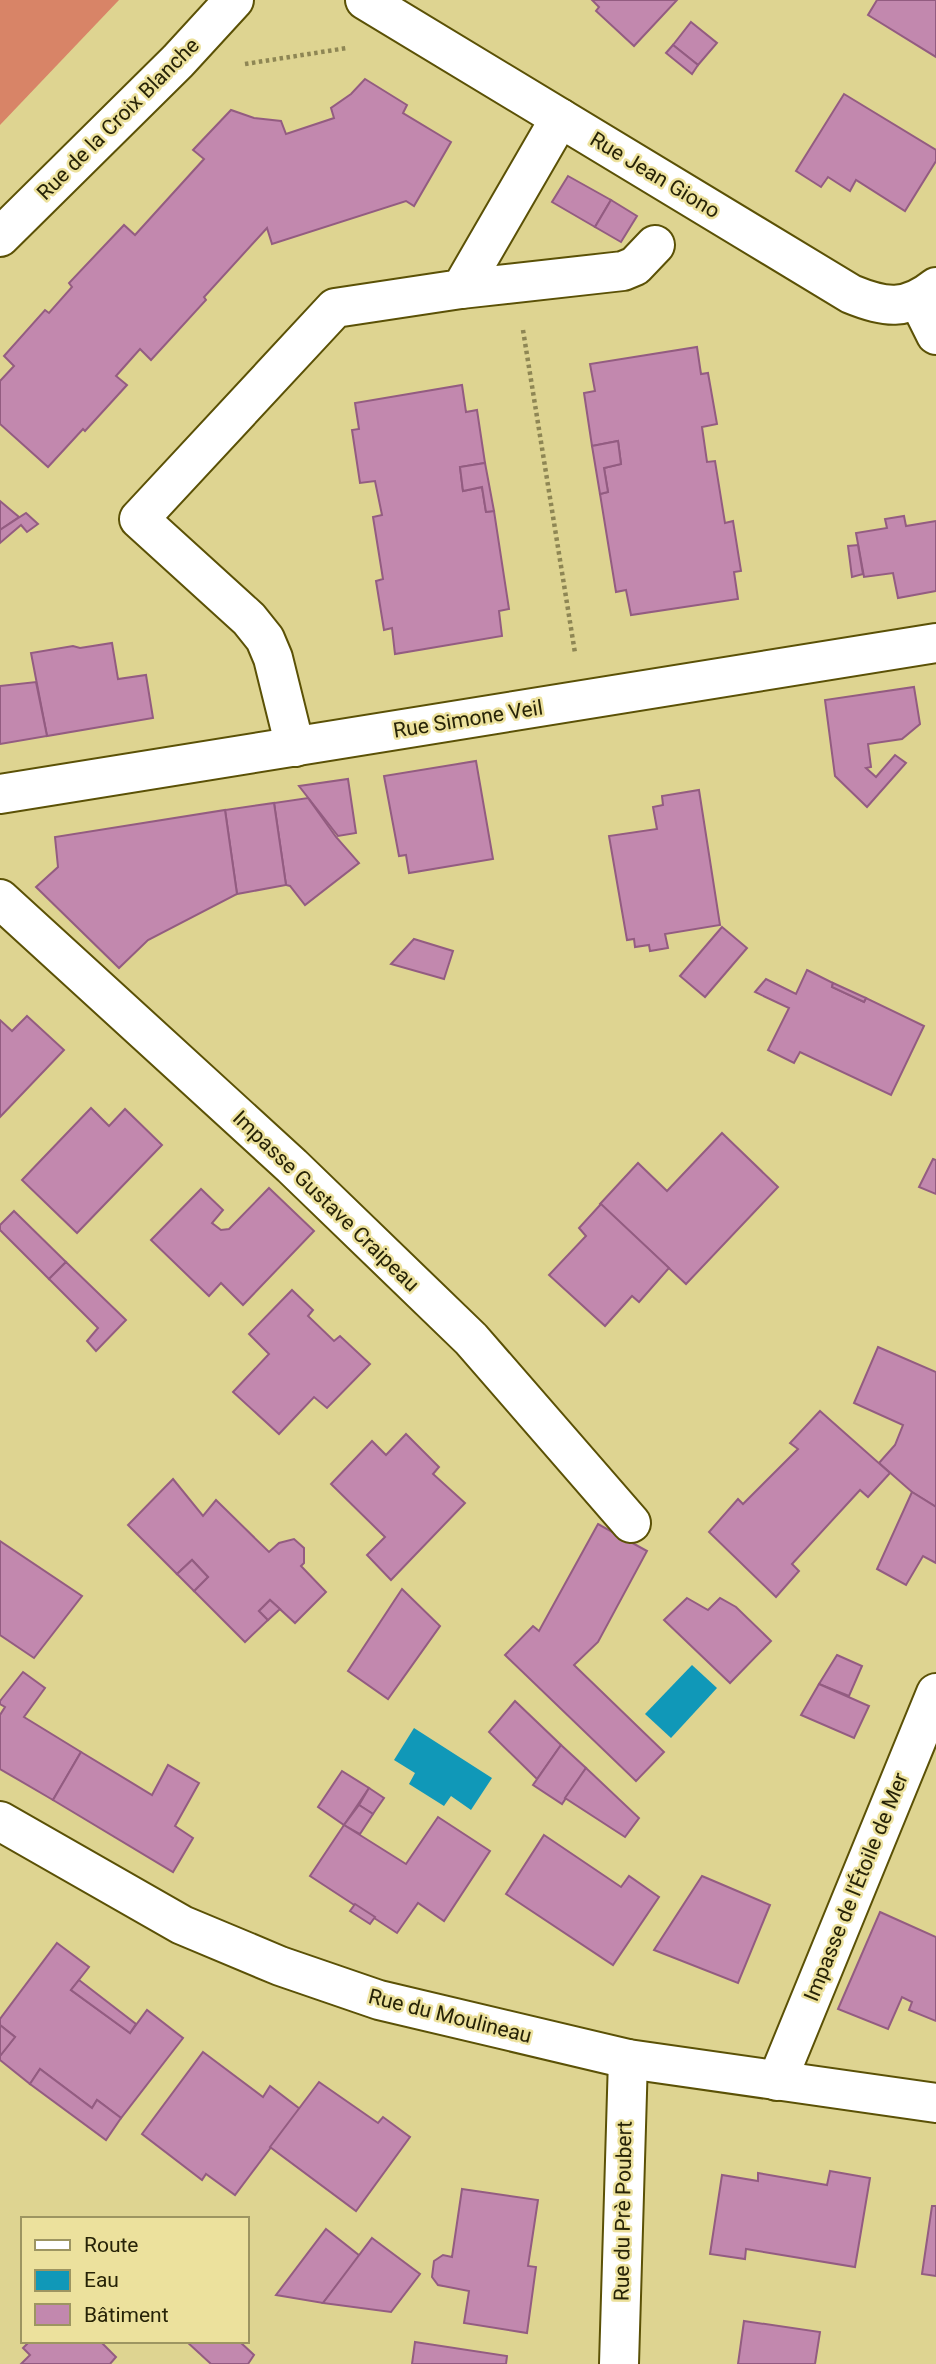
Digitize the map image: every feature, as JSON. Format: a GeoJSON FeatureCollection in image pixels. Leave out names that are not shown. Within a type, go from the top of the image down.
{"type":"FeatureCollection","features":[{"type":"Feature","properties":{"kind":"street","name":"Rue de la Croix Blanche"},"geometry":{"type":"LineString","coordinates":[[0,237],[178,61],[234,0]]}},
{"type":"Feature","properties":{"kind":"street","name":"Rue Jean Giono"},"geometry":{"type":"LineString","coordinates":[[365,0],[851,294],[875,304],[897,306],[928,294],[936,335]]}},
{"type":"Feature","properties":{"kind":"street"},"geometry":{"type":"LineString","coordinates":[[461,289],[560,118]]}},
{"type":"Feature","properties":{"kind":"street"},"geometry":{"type":"LineString","coordinates":[[295,747],[273,658],[265,639],[249,620],[139,519],[335,308],[461,289],[623,271],[635,266],[655,245]]}},
{"type":"Feature","properties":{"kind":"street","name":"Rue Simone Veil"},"geometry":{"type":"LineString","coordinates":[[0,794],[936,643]]}},
{"type":"Feature","properties":{"kind":"street","name":"Impasse Gustave Craipeau"},"geometry":{"type":"LineString","coordinates":[[0,899],[292,1166],[471,1339],[631,1523]]}},
{"type":"Feature","properties":{"kind":"street","name":"Impasse de l'Étoile de Mer"},"geometry":{"type":"LineString","coordinates":[[777,2081],[936,1693]]}},
{"type":"Feature","properties":{"kind":"street","name":"Rue du Moulineau"},"geometry":{"type":"LineString","coordinates":[[0,1821],[182,1925],[280,1966],[379,2000],[628,2059],[936,2103]]}},
{"type":"Feature","properties":{"kind":"street","name":"Rue du Prè Poubert"},"geometry":{"type":"LineString","coordinates":[[619,2364],[628,2059]]}},
{"type":"Feature","properties":{"kind":"path"},"geometry":{"type":"LineString","coordinates":[[244,64],[360,46]]}},
{"type":"Feature","properties":{"kind":"path"},"geometry":{"type":"LineString","coordinates":[[515,283],[575,654]]}},
{"type":"Feature","properties":{"kind":"shaded area"},"geometry":{"type":"Polygon","coordinates":[[[0,0],[119,0],[0,125],[0,0]]]}},
{"type":"Feature","properties":{"kind":"water"},"geometry":{"type":"Polygon","coordinates":[[[692,1665],[717,1688],[671,1738],[645,1714],[692,1665]]]}},
{"type":"Feature","properties":{"kind":"water"},"geometry":{"type":"Polygon","coordinates":[[[414,1728],[492,1778],[471,1810],[451,1796],[444,1806],[409,1784],[415,1773],[394,1760],[414,1728]]]}},
{"type":"Feature","properties":{"kind":"building"},"geometry":{"type":"Polygon","coordinates":[[[592,0],[677,0],[634,46],[596,11],[599,7],[592,0]]]}},
{"type":"Feature","properties":{"kind":"building"},"geometry":{"type":"Polygon","coordinates":[[[877,0],[936,0],[936,57],[868,15],[877,0]]]}},
{"type":"Feature","properties":{"kind":"building"},"geometry":{"type":"Polygon","coordinates":[[[691,22],[717,43],[698,65],[673,45],[691,22]]]}},
{"type":"Feature","properties":{"kind":"building"},"geometry":{"type":"Polygon","coordinates":[[[673,45],[698,65],[692,74],[666,53],[673,45]]]}},
{"type":"Feature","properties":{"kind":"building"},"geometry":{"type":"Polygon","coordinates":[[[365,79],[407,105],[403,113],[451,142],[414,206],[406,201],[272,244],[267,228],[151,360],[140,349],[116,376],[127,385],[48,467],[0,424],[0,381],[14,366],[4,356],[45,310],[49,313],[72,287],[69,283],[124,225],[135,235],[204,159],[193,150],[231,110],[254,118],[281,121],[286,134],[334,118],[331,108],[351,94],[365,79]]]}},
{"type":"Feature","properties":{"kind":"building"},"geometry":{"type":"Polygon","coordinates":[[[844,94],[936,150],[936,161],[905,211],[856,180],[850,191],[828,177],[821,187],[796,171],[844,94]]]}},
{"type":"Feature","properties":{"kind":"building"},"geometry":{"type":"Polygon","coordinates":[[[568,176],[611,200],[595,227],[552,202],[568,176]]]}},
{"type":"Feature","properties":{"kind":"building"},"geometry":{"type":"Polygon","coordinates":[[[611,200],[637,216],[621,242],[595,227],[611,200]]]}},
{"type":"Feature","properties":{"kind":"building"},"geometry":{"type":"Polygon","coordinates":[[[697,347],[701,374],[708,373],[717,424],[702,427],[707,462],[715,461],[725,523],[733,521],[741,571],[734,572],[738,599],[631,615],[626,590],[616,592],[600,494],[608,492],[604,468],[621,464],[618,441],[592,446],[584,393],[595,391],[590,364],[697,347]]]}},
{"type":"Feature","properties":{"kind":"building"},"geometry":{"type":"Polygon","coordinates":[[[462,385],[466,412],[477,410],[485,463],[460,467],[463,491],[482,487],[486,512],[494,511],[509,609],[499,611],[502,636],[395,654],[392,628],[384,630],[376,581],[383,579],[373,517],[382,515],[375,481],[360,483],[352,430],[359,429],[355,403],[462,385]]]}},
{"type":"Feature","properties":{"kind":"building"},"geometry":{"type":"Polygon","coordinates":[[[618,441],[621,464],[604,468],[608,492],[600,494],[592,446],[618,441]]]}},
{"type":"Feature","properties":{"kind":"building"},"geometry":{"type":"Polygon","coordinates":[[[485,463],[494,511],[486,512],[482,487],[463,491],[460,467],[485,463]]]}},
{"type":"Feature","properties":{"kind":"building"},"geometry":{"type":"Polygon","coordinates":[[[0,501],[19,517],[0,530],[0,501]]]}},
{"type":"Feature","properties":{"kind":"building"},"geometry":{"type":"Polygon","coordinates":[[[26,513],[38,524],[27,532],[21,525],[0,543],[0,530],[26,513]]]}},
{"type":"Feature","properties":{"kind":"building"},"geometry":{"type":"Polygon","coordinates":[[[904,516],[906,526],[936,521],[936,591],[898,598],[893,573],[864,577],[856,533],[887,528],[885,519],[904,516]]]}},
{"type":"Feature","properties":{"kind":"building"},"geometry":{"type":"Polygon","coordinates":[[[858,545],[863,574],[852,577],[848,546],[858,545]]]}},
{"type":"Feature","properties":{"kind":"building"},"geometry":{"type":"Polygon","coordinates":[[[112,643],[118,679],[146,675],[153,718],[47,736],[31,653],[112,643]]]}},
{"type":"Feature","properties":{"kind":"building"},"geometry":{"type":"Polygon","coordinates":[[[36,682],[47,736],[0,744],[0,686],[36,682]]]}},
{"type":"Feature","properties":{"kind":"building"},"geometry":{"type":"Polygon","coordinates":[[[914,687],[920,724],[902,739],[868,744],[871,767],[866,768],[876,777],[895,755],[906,763],[867,807],[835,776],[825,700],[914,687]]]}},
{"type":"Feature","properties":{"kind":"building"},"geometry":{"type":"Polygon","coordinates":[[[476,761],[493,859],[409,873],[406,855],[399,856],[384,776],[476,761]]]}},
{"type":"Feature","properties":{"kind":"building"},"geometry":{"type":"Polygon","coordinates":[[[348,779],[356,833],[338,836],[299,786],[348,779]]]}},
{"type":"Feature","properties":{"kind":"building"},"geometry":{"type":"Polygon","coordinates":[[[699,790],[720,925],[665,934],[668,948],[650,951],[649,945],[635,947],[634,939],[627,940],[609,836],[657,829],[653,807],[663,805],[662,796],[699,790]]]}},
{"type":"Feature","properties":{"kind":"building"},"geometry":{"type":"Polygon","coordinates":[[[308,798],[359,863],[305,905],[290,886],[286,885],[274,803],[308,798]]]}},
{"type":"Feature","properties":{"kind":"building"},"geometry":{"type":"Polygon","coordinates":[[[274,803],[286,885],[237,894],[225,810],[274,803]]]}},
{"type":"Feature","properties":{"kind":"building"},"geometry":{"type":"Polygon","coordinates":[[[225,810],[237,894],[148,940],[119,968],[36,887],[58,867],[55,837],[225,810]]]}},
{"type":"Feature","properties":{"kind":"building"},"geometry":{"type":"Polygon","coordinates":[[[722,927],[747,948],[705,997],[680,976],[722,927]]]}},
{"type":"Feature","properties":{"kind":"building"},"geometry":{"type":"Polygon","coordinates":[[[414,939],[453,951],[444,979],[391,964],[414,939]]]}},
{"type":"Feature","properties":{"kind":"building"},"geometry":{"type":"Polygon","coordinates":[[[807,970],[833,983],[832,987],[864,1002],[866,998],[924,1026],[891,1095],[800,1052],[794,1063],[768,1050],[789,1008],[755,992],[766,979],[796,994],[807,970]]]}},
{"type":"Feature","properties":{"kind":"building"},"geometry":{"type":"Polygon","coordinates":[[[833,983],[866,998],[864,1002],[832,987],[833,983]]]}},
{"type":"Feature","properties":{"kind":"building"},"geometry":{"type":"Polygon","coordinates":[[[27,1016],[64,1050],[0,1117],[0,1020],[12,1031],[27,1016]]]}},
{"type":"Feature","properties":{"kind":"building"},"geometry":{"type":"Polygon","coordinates":[[[91,1108],[109,1126],[125,1109],[162,1145],[77,1233],[22,1180],[91,1108]]]}},
{"type":"Feature","properties":{"kind":"building"},"geometry":{"type":"Polygon","coordinates":[[[722,1133],[778,1187],[686,1284],[600,1204],[638,1163],[667,1191],[722,1133]]]}},
{"type":"Feature","properties":{"kind":"building"},"geometry":{"type":"Polygon","coordinates":[[[933,1159],[936,1160],[936,1194],[919,1187],[933,1159]]]}},
{"type":"Feature","properties":{"kind":"building"},"geometry":{"type":"Polygon","coordinates":[[[269,1188],[314,1231],[243,1305],[221,1283],[209,1296],[151,1240],[201,1189],[223,1210],[212,1223],[221,1230],[229,1229],[269,1188]]]}},
{"type":"Feature","properties":{"kind":"building"},"geometry":{"type":"Polygon","coordinates":[[[601,1204],[669,1268],[639,1302],[632,1296],[605,1326],[549,1275],[586,1236],[579,1228],[601,1204]]]}},
{"type":"Feature","properties":{"kind":"building"},"geometry":{"type":"Polygon","coordinates":[[[14,1211],[66,1262],[49,1279],[0,1230],[0,1225],[14,1211]]]}},
{"type":"Feature","properties":{"kind":"building"},"geometry":{"type":"Polygon","coordinates":[[[66,1262],[126,1320],[96,1351],[87,1341],[98,1328],[49,1279],[66,1262]]]}},
{"type":"Feature","properties":{"kind":"building"},"geometry":{"type":"Polygon","coordinates":[[[292,1290],[313,1310],[308,1316],[334,1341],[340,1336],[370,1364],[327,1408],[314,1397],[279,1434],[233,1392],[269,1354],[249,1334],[292,1290]]]}},
{"type":"Feature","properties":{"kind":"building"},"geometry":{"type":"Polygon","coordinates":[[[878,1347],[936,1372],[936,1507],[912,1492],[879,1463],[895,1445],[903,1425],[854,1403],[878,1347]]]}},
{"type":"Feature","properties":{"kind":"building"},"geometry":{"type":"Polygon","coordinates":[[[820,1411],[890,1473],[868,1497],[860,1490],[792,1564],[799,1571],[776,1597],[709,1532],[738,1499],[743,1504],[798,1449],[790,1443],[820,1411]]]}},
{"type":"Feature","properties":{"kind":"building"},"geometry":{"type":"Polygon","coordinates":[[[406,1434],[439,1467],[433,1474],[465,1503],[391,1580],[367,1555],[385,1537],[331,1484],[372,1441],[386,1455],[406,1434]]]}},
{"type":"Feature","properties":{"kind":"building"},"geometry":{"type":"Polygon","coordinates":[[[173,1479],[203,1516],[216,1500],[269,1552],[279,1543],[294,1539],[304,1548],[304,1563],[301,1566],[326,1592],[295,1623],[270,1600],[259,1611],[268,1620],[245,1642],[194,1591],[208,1577],[192,1560],[177,1574],[128,1525],[173,1479]]]}},
{"type":"Feature","properties":{"kind":"building"},"geometry":{"type":"Polygon","coordinates":[[[912,1492],[936,1507],[936,1563],[923,1556],[906,1585],[877,1569],[912,1492]]]}},
{"type":"Feature","properties":{"kind":"building"},"geometry":{"type":"Polygon","coordinates":[[[598,1524],[647,1551],[598,1642],[574,1665],[664,1752],[636,1781],[505,1655],[533,1626],[539,1631],[598,1524]]]}},
{"type":"Feature","properties":{"kind":"building"},"geometry":{"type":"Polygon","coordinates":[[[0,1541],[82,1596],[34,1658],[0,1635],[0,1541]]]}},
{"type":"Feature","properties":{"kind":"building"},"geometry":{"type":"Polygon","coordinates":[[[192,1560],[208,1577],[194,1591],[177,1574],[192,1560]]]}},
{"type":"Feature","properties":{"kind":"building"},"geometry":{"type":"Polygon","coordinates":[[[402,1589],[440,1626],[388,1699],[348,1671],[402,1589]]]}},
{"type":"Feature","properties":{"kind":"building"},"geometry":{"type":"Polygon","coordinates":[[[687,1598],[708,1610],[720,1598],[736,1607],[771,1641],[730,1683],[664,1620],[687,1598]]]}},
{"type":"Feature","properties":{"kind":"building"},"geometry":{"type":"Polygon","coordinates":[[[270,1600],[280,1609],[268,1620],[259,1611],[270,1600]]]}},
{"type":"Feature","properties":{"kind":"building"},"geometry":{"type":"Polygon","coordinates":[[[837,1655],[862,1666],[849,1696],[819,1684],[837,1655]]]}},
{"type":"Feature","properties":{"kind":"building"},"geometry":{"type":"Polygon","coordinates":[[[23,1672],[45,1688],[24,1717],[81,1752],[53,1800],[0,1769],[0,1715],[5,1707],[0,1701],[23,1672]]]}},
{"type":"Feature","properties":{"kind":"building"},"geometry":{"type":"Polygon","coordinates":[[[819,1684],[869,1706],[854,1738],[801,1715],[819,1684]]]}},
{"type":"Feature","properties":{"kind":"building"},"geometry":{"type":"Polygon","coordinates":[[[515,1701],[561,1745],[537,1779],[489,1732],[515,1701]]]}},
{"type":"Feature","properties":{"kind":"building"},"geometry":{"type":"Polygon","coordinates":[[[561,1745],[586,1768],[562,1804],[533,1785],[561,1745]]]}},
{"type":"Feature","properties":{"kind":"building"},"geometry":{"type":"Polygon","coordinates":[[[81,1752],[152,1795],[168,1765],[199,1783],[175,1826],[193,1838],[173,1872],[53,1800],[81,1752]]]}},
{"type":"Feature","properties":{"kind":"building"},"geometry":{"type":"Polygon","coordinates":[[[586,1768],[639,1818],[625,1837],[565,1798],[586,1768]]]}},
{"type":"Feature","properties":{"kind":"building"},"geometry":{"type":"Polygon","coordinates":[[[342,1771],[369,1788],[344,1825],[318,1807],[342,1771]]]}},
{"type":"Feature","properties":{"kind":"building"},"geometry":{"type":"Polygon","coordinates":[[[369,1788],[384,1798],[373,1814],[359,1805],[369,1788]]]}},
{"type":"Feature","properties":{"kind":"building"},"geometry":{"type":"Polygon","coordinates":[[[359,1805],[373,1814],[360,1834],[344,1825],[359,1805]]]}},
{"type":"Feature","properties":{"kind":"building"},"geometry":{"type":"Polygon","coordinates":[[[438,1817],[490,1851],[444,1921],[418,1903],[397,1933],[310,1876],[344,1825],[406,1864],[438,1817]]]}},
{"type":"Feature","properties":{"kind":"building"},"geometry":{"type":"Polygon","coordinates":[[[544,1835],[621,1887],[629,1876],[659,1897],[613,1965],[506,1894],[544,1835]]]}},
{"type":"Feature","properties":{"kind":"building"},"geometry":{"type":"Polygon","coordinates":[[[702,1876],[770,1905],[738,1983],[654,1950],[702,1876]]]}},
{"type":"Feature","properties":{"kind":"building"},"geometry":{"type":"Polygon","coordinates":[[[355,1904],[375,1917],[370,1924],[350,1911],[355,1904]]]}},
{"type":"Feature","properties":{"kind":"building"},"geometry":{"type":"Polygon","coordinates":[[[880,1912],[936,1937],[936,2021],[909,2010],[912,2002],[902,1997],[888,2029],[838,2009],[880,1912]]]}},
{"type":"Feature","properties":{"kind":"building"},"geometry":{"type":"Polygon","coordinates":[[[57,1943],[89,1967],[71,1990],[130,2033],[147,2010],[183,2038],[121,2118],[97,2100],[92,2108],[40,2069],[30,2084],[0,2060],[0,2056],[15,2037],[0,2025],[0,2019],[57,1943]]]}},
{"type":"Feature","properties":{"kind":"building"},"geometry":{"type":"Polygon","coordinates":[[[79,1980],[136,2024],[130,2033],[71,1990],[79,1980]]]}},
{"type":"Feature","properties":{"kind":"building"},"geometry":{"type":"Polygon","coordinates":[[[0,2025],[15,2037],[0,2056],[0,2025]]]}},
{"type":"Feature","properties":{"kind":"building"},"geometry":{"type":"Polygon","coordinates":[[[203,2052],[263,2097],[270,2086],[300,2109],[235,2195],[206,2174],[202,2180],[142,2134],[203,2052]]]}},
{"type":"Feature","properties":{"kind":"building"},"geometry":{"type":"Polygon","coordinates":[[[40,2069],[92,2108],[97,2100],[121,2118],[106,2140],[30,2084],[40,2069]]]}},
{"type":"Feature","properties":{"kind":"building"},"geometry":{"type":"Polygon","coordinates":[[[319,2082],[378,2123],[383,2117],[410,2137],[356,2211],[270,2147],[319,2082]]]}},
{"type":"Feature","properties":{"kind":"building"},"geometry":{"type":"Polygon","coordinates":[[[830,2171],[870,2178],[855,2267],[746,2249],[745,2259],[710,2254],[722,2175],[758,2181],[758,2173],[827,2185],[830,2171]]]}},
{"type":"Feature","properties":{"kind":"building"},"geometry":{"type":"Polygon","coordinates":[[[462,2189],[538,2200],[528,2266],[536,2267],[527,2333],[464,2323],[469,2291],[438,2285],[432,2277],[434,2261],[443,2255],[452,2257],[462,2189]]]}},
{"type":"Feature","properties":{"kind":"building"},"geometry":{"type":"Polygon","coordinates":[[[932,2206],[936,2206],[936,2276],[922,2274],[932,2206]]]}},
{"type":"Feature","properties":{"kind":"building"},"geometry":{"type":"Polygon","coordinates":[[[326,2229],[360,2256],[323,2303],[276,2295],[326,2229]]]}},
{"type":"Feature","properties":{"kind":"building"},"geometry":{"type":"Polygon","coordinates":[[[372,2238],[420,2274],[391,2312],[323,2303],[372,2238]]]}},
{"type":"Feature","properties":{"kind":"building"},"geometry":{"type":"Polygon","coordinates":[[[744,2321],[820,2332],[815,2364],[738,2364],[744,2321]]]}},
{"type":"Feature","properties":{"kind":"building"},"geometry":{"type":"Polygon","coordinates":[[[415,2342],[507,2356],[506,2364],[412,2364],[415,2342]]]}},
{"type":"Feature","properties":{"kind":"building"},"geometry":{"type":"Polygon","coordinates":[[[28,2343],[102,2343],[116,2357],[110,2364],[21,2364],[30,2355],[23,2348],[28,2343]]]}},
{"type":"Feature","properties":{"kind":"building"},"geometry":{"type":"Polygon","coordinates":[[[188,2343],[241,2343],[254,2355],[248,2364],[211,2364],[188,2343]]]}}]}
